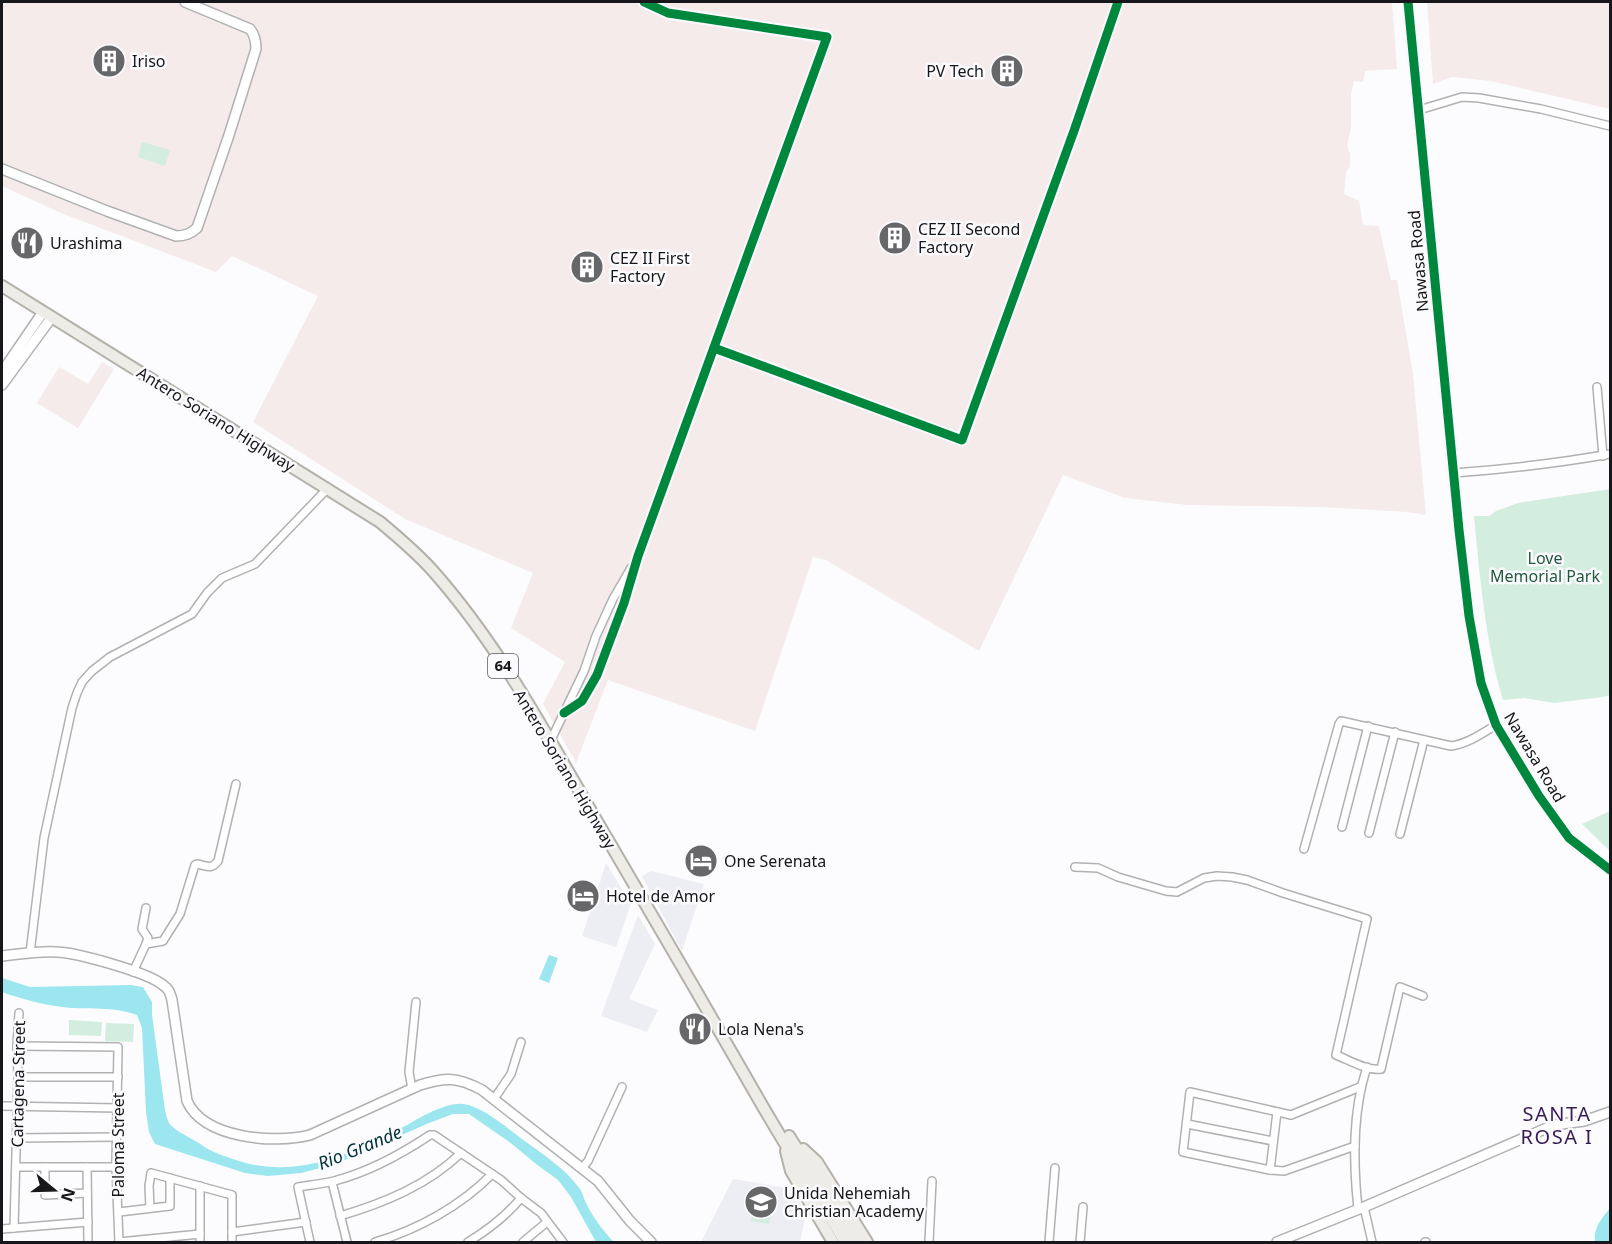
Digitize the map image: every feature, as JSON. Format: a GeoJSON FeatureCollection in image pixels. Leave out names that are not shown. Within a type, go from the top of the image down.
{"type":"FeatureCollection","features":[{"type":"Feature","properties":{"kind":"main road","name":"Antero Soriano Highway"},"geometry":{"type":"LineString","coordinates":[[2,286],[380,522],[432,570],[487,641],[550,742],[748,1080],[856,1242]]}},
{"type":"Feature","properties":{"kind":"main road","name":"Antero Soriano Highway"},"geometry":{"type":"LineString","coordinates":[[784,1134],[844,1242]]}},
{"type":"Feature","properties":{"kind":"main road"},"geometry":{"type":"LineString","coordinates":[[784,1134],[791,1171],[833,1242]]}},
{"type":"Feature","properties":{"kind":"main road"},"geometry":{"type":"LineString","coordinates":[[784,1134],[817,1162],[867,1242]]}},
{"type":"Feature","properties":{"kind":"street"},"geometry":{"type":"LineString","coordinates":[[2,169],[176,236],[187,235],[197,228],[229,135],[256,49],[256,42],[250,29],[185,2]]}},
{"type":"Feature","properties":{"kind":"street"},"geometry":{"type":"LineString","coordinates":[[564,713],[582,701],[597,675],[827,37],[668,13],[644,2]]}},
{"type":"Feature","properties":{"kind":"street"},"geometry":{"type":"LineString","coordinates":[[714,348],[962,440],[1118,2]]}},
{"type":"Feature","properties":{"kind":"street","name":"Nawasa Road"},"geometry":{"type":"LineString","coordinates":[[1408,2],[1459,530],[1469,616],[1481,683],[1496,725],[1539,796],[1569,838],[1611,870]]}},
{"type":"Feature","properties":{"kind":"street"},"geometry":{"type":"LineString","coordinates":[[1419,110],[1462,97],[1479,98],[1541,109],[1611,126]]}},
{"type":"Feature","properties":{"kind":"street"},"geometry":{"type":"LineString","coordinates":[[2,372],[48,314]]}},
{"type":"Feature","properties":{"kind":"street"},"geometry":{"type":"LineString","coordinates":[[2,385],[48,314]]}},
{"type":"Feature","properties":{"kind":"street"},"geometry":{"type":"LineString","coordinates":[[1454,473],[1607,455],[1597,387]]}},
{"type":"Feature","properties":{"kind":"street"},"geometry":{"type":"LineString","coordinates":[[30,953],[44,838],[72,708],[82,682],[110,657],[192,614],[207,593],[222,578],[255,564],[328,488]]}},
{"type":"Feature","properties":{"kind":"street"},"geometry":{"type":"LineString","coordinates":[[550,742],[584,671],[596,636],[613,599],[638,556]]}},
{"type":"Feature","properties":{"kind":"street"},"geometry":{"type":"LineString","coordinates":[[1304,849],[1341,721],[1456,745],[1496,725]]}},
{"type":"Feature","properties":{"kind":"street"},"geometry":{"type":"LineString","coordinates":[[1341,827],[1368,726]]}},
{"type":"Feature","properties":{"kind":"street"},"geometry":{"type":"LineString","coordinates":[[1369,833],[1395,732]]}},
{"type":"Feature","properties":{"kind":"street"},"geometry":{"type":"LineString","coordinates":[[1400,834],[1424,740]]}},
{"type":"Feature","properties":{"kind":"street"},"geometry":{"type":"LineString","coordinates":[[146,944],[163,941],[174,924],[180,914],[195,865],[209,867],[214,866],[218,861],[236,784]]}},
{"type":"Feature","properties":{"kind":"street"},"geometry":{"type":"LineString","coordinates":[[1075,867],[1098,868],[1118,877],[1177,892],[1204,878],[1232,877],[1367,919],[1336,1055],[1367,1067],[1377,1070],[1382,1067],[1400,987],[1423,996]]}},
{"type":"Feature","properties":{"kind":"street"},"geometry":{"type":"LineString","coordinates":[[133,972],[148,938],[142,929],[146,908]]}},
{"type":"Feature","properties":{"kind":"street"},"geometry":{"type":"LineString","coordinates":[[2,956],[55,952],[75,954],[155,979],[166,987],[170,993],[187,1101],[192,1111],[205,1121],[233,1134],[261,1138],[310,1135],[437,1080],[452,1079],[474,1085],[582,1168],[600,1184],[630,1221],[651,1242]]}},
{"type":"Feature","properties":{"kind":"street"},"geometry":{"type":"LineString","coordinates":[[412,1089],[409,1072],[416,1002]]}},
{"type":"Feature","properties":{"kind":"street","name":"Cartagena Street"},"geometry":{"type":"LineString","coordinates":[[15,1228],[19,1013]]}},
{"type":"Feature","properties":{"kind":"street"},"geometry":{"type":"LineString","coordinates":[[494,1099],[511,1074],[521,1042]]}},
{"type":"Feature","properties":{"kind":"street","name":"Paloma Street"},"geometry":{"type":"LineString","coordinates":[[17,1047],[118,1047],[116,1167],[119,1242]]}},
{"type":"Feature","properties":{"kind":"street"},"geometry":{"type":"LineString","coordinates":[[1367,1067],[1360,1087],[1355,1146],[1361,1208],[1372,1242]]}},
{"type":"Feature","properties":{"kind":"street"},"geometry":{"type":"LineString","coordinates":[[18,1077],[118,1077]]}},
{"type":"Feature","properties":{"kind":"street"},"geometry":{"type":"LineString","coordinates":[[582,1168],[588,1161],[622,1087]]}},
{"type":"Feature","properties":{"kind":"street"},"geometry":{"type":"LineString","coordinates":[[1355,1146],[1284,1171],[1183,1152],[1190,1092],[1291,1115],[1360,1087]]}},
{"type":"Feature","properties":{"kind":"street"},"geometry":{"type":"LineString","coordinates":[[2,1106],[117,1108]]}},
{"type":"Feature","properties":{"kind":"street"},"geometry":{"type":"LineString","coordinates":[[1270,1170],[1277,1112]]}},
{"type":"Feature","properties":{"kind":"street"},"geometry":{"type":"LineString","coordinates":[[1277,1242],[1554,1125],[1584,1121],[1611,1112]]}},
{"type":"Feature","properties":{"kind":"street"},"geometry":{"type":"LineString","coordinates":[[1187,1124],[1273,1141]]}},
{"type":"Feature","properties":{"kind":"street"},"geometry":{"type":"LineString","coordinates":[[310,1242],[298,1187],[332,1182],[384,1163],[430,1135],[434,1135],[492,1174],[541,1212],[563,1242]]}},
{"type":"Feature","properties":{"kind":"street"},"geometry":{"type":"LineString","coordinates":[[17,1138],[117,1137]]}},
{"type":"Feature","properties":{"kind":"street"},"geometry":{"type":"LineString","coordinates":[[340,1216],[402,1193],[434,1175],[461,1153]]}},
{"type":"Feature","properties":{"kind":"street"},"geometry":{"type":"LineString","coordinates":[[16,1167],[116,1167]]}},
{"type":"Feature","properties":{"kind":"street"},"geometry":{"type":"LineString","coordinates":[[45,1167],[45,1195],[87,1192]]}},
{"type":"Feature","properties":{"kind":"street"},"geometry":{"type":"LineString","coordinates":[[87,1167],[88,1242]]}},
{"type":"Feature","properties":{"kind":"street"},"geometry":{"type":"LineString","coordinates":[[1049,1242],[1055,1168]]}},
{"type":"Feature","properties":{"kind":"street"},"geometry":{"type":"LineString","coordinates":[[150,1208],[151,1173],[232,1195],[232,1242]]}},
{"type":"Feature","properties":{"kind":"street"},"geometry":{"type":"LineString","coordinates":[[375,1242],[411,1229],[431,1218],[469,1195],[492,1174]]}},
{"type":"Feature","properties":{"kind":"street"},"geometry":{"type":"LineString","coordinates":[[118,1212],[170,1206],[170,1178]]}},
{"type":"Feature","properties":{"kind":"street"},"geometry":{"type":"LineString","coordinates":[[928,1242],[932,1181]]}},
{"type":"Feature","properties":{"kind":"street"},"geometry":{"type":"LineString","coordinates":[[332,1182],[347,1242]]}},
{"type":"Feature","properties":{"kind":"street"},"geometry":{"type":"LineString","coordinates":[[200,1186],[200,1242]]}},
{"type":"Feature","properties":{"kind":"street"},"geometry":{"type":"LineString","coordinates":[[468,1242],[512,1210],[521,1198]]}},
{"type":"Feature","properties":{"kind":"street"},"geometry":{"type":"LineString","coordinates":[[1080,1242],[1083,1207]]}},
{"type":"Feature","properties":{"kind":"street"},"geometry":{"type":"LineString","coordinates":[[2,1229],[88,1222]]}},
{"type":"Feature","properties":{"kind":"street"},"geometry":{"type":"LineString","coordinates":[[232,1232],[306,1222]]}},
{"type":"Feature","properties":{"kind":"street"},"geometry":{"type":"LineString","coordinates":[[523,1242],[547,1222]]}},
{"type":"Feature","properties":{"kind":"street"},"geometry":{"type":"LineString","coordinates":[[119,1242],[200,1234]]}},
{"type":"Feature","properties":{"kind":"shaded area"},"geometry":{"type":"Polygon","coordinates":[[[2,2],[1392,2],[1397,69],[1365,71],[1363,82],[1354,81],[1351,94],[1351,128],[1347,146],[1350,166],[1346,173],[1344,194],[1359,201],[1363,225],[1379,226],[1391,280],[1397,280],[1413,374],[1426,515],[1321,507],[1188,505],[1125,498],[1063,475],[979,651],[826,560],[813,557],[755,731],[608,680],[576,763],[543,704],[565,662],[511,628],[533,573],[405,519],[253,422],[318,296],[232,256],[216,272],[61,213],[2,186],[2,2]]]}},
{"type":"Feature","properties":{"kind":"shaded area"},"geometry":{"type":"Polygon","coordinates":[[[1427,2],[1610,2],[1610,109],[1491,81],[1452,77],[1433,84],[1427,2]]]}},
{"type":"Feature","properties":{"kind":"shaded area"},"geometry":{"type":"Polygon","coordinates":[[[102,362],[114,369],[78,428],[37,403],[59,367],[88,384],[102,362]]]}},
{"type":"Feature","properties":{"kind":"shaded area"},"geometry":{"type":"Polygon","coordinates":[[[606,863],[631,904],[616,947],[582,936],[606,863]]]}},
{"type":"Feature","properties":{"kind":"shaded area"},"geometry":{"type":"Polygon","coordinates":[[[651,871],[704,884],[682,951],[642,876],[651,871]]]}},
{"type":"Feature","properties":{"kind":"shaded area"},"geometry":{"type":"Polygon","coordinates":[[[638,915],[655,944],[629,999],[658,1010],[647,1032],[601,1016],[638,915]]]}},
{"type":"Feature","properties":{"kind":"shaded area","name":"Unida Nehemiah Christian Academy"},"geometry":{"type":"Polygon","coordinates":[[[733,1179],[794,1189],[806,1215],[800,1242],[701,1242],[733,1179]]]}},
{"type":"Feature","properties":{"kind":"green space"},"geometry":{"type":"Polygon","coordinates":[[[142,142],[170,150],[165,166],[138,157],[142,142]]]}},
{"type":"Feature","properties":{"kind":"green space","name":"Love Memorial Park"},"geometry":{"type":"Polygon","coordinates":[[[1610,489],[1610,695],[1554,703],[1524,698],[1503,700],[1487,632],[1474,516],[1489,516],[1518,503],[1610,489]]]}},
{"type":"Feature","properties":{"kind":"green space"},"geometry":{"type":"Polygon","coordinates":[[[1610,811],[1610,851],[1582,824],[1610,811]]]}},
{"type":"Feature","properties":{"kind":"green space"},"geometry":{"type":"Polygon","coordinates":[[[69,1020],[102,1022],[101,1036],[69,1035],[69,1020]]]}},
{"type":"Feature","properties":{"kind":"green space"},"geometry":{"type":"Polygon","coordinates":[[[106,1023],[134,1024],[133,1042],[105,1041],[106,1023]]]}},
{"type":"Feature","properties":{"kind":"green space"},"geometry":{"type":"Polygon","coordinates":[[[755,1194],[773,1197],[769,1224],[751,1221],[755,1194]]]}},
{"type":"Feature","properties":{"kind":"water"},"geometry":{"type":"Polygon","coordinates":[[[549,955],[558,958],[549,983],[539,979],[549,955]]]}},
{"type":"Feature","properties":{"kind":"water","name":"Rio Grande"},"geometry":{"type":"Polygon","coordinates":[[[2,978],[30,987],[131,985],[143,987],[152,1002],[168,1121],[180,1132],[215,1152],[259,1166],[304,1165],[347,1153],[443,1107],[463,1104],[494,1118],[567,1174],[581,1190],[598,1223],[614,1242],[596,1242],[571,1197],[558,1180],[469,1114],[453,1114],[336,1164],[301,1173],[268,1176],[245,1173],[155,1144],[149,1132],[146,1112],[142,1028],[137,1015],[113,1010],[62,1007],[27,1000],[2,992],[2,978]]]}},
{"type":"Feature","properties":{"kind":"water"},"geometry":{"type":"Polygon","coordinates":[[[1610,1208],[1610,1242],[1595,1242],[1597,1228],[1610,1208]]]}},
{"type":"Feature","properties":{"kind":"cycle path"},"geometry":{"type":"LineString","coordinates":[[564,713],[582,701],[597,675],[827,37],[668,13],[644,2]]}},
{"type":"Feature","properties":{"kind":"cycle path"},"geometry":{"type":"LineString","coordinates":[[714,348],[962,440],[1118,2]]}},
{"type":"Feature","properties":{"kind":"cycle path"},"geometry":{"type":"LineString","coordinates":[[1408,2],[1459,530],[1469,616],[1481,683],[1496,725],[1539,796],[1569,838],[1610,870]]}},
{"type":"Feature","properties":{"kind":"place","name":"Iriso"},"geometry":{"type":"Point","coordinates":[109,61]}},
{"type":"Feature","properties":{"kind":"place","name":"PV Tech"},"geometry":{"type":"Point","coordinates":[1007,71]}},
{"type":"Feature","properties":{"kind":"place","name":"CEZ II Second Factory"},"geometry":{"type":"Point","coordinates":[895,238]}},
{"type":"Feature","properties":{"kind":"place","name":"Urashima"},"geometry":{"type":"Point","coordinates":[27,243]}},
{"type":"Feature","properties":{"kind":"place","name":"CEZ II First Factory"},"geometry":{"type":"Point","coordinates":[587,267]}},
{"type":"Feature","properties":{"kind":"place","name":"One Serenata"},"geometry":{"type":"Point","coordinates":[701,861]}},
{"type":"Feature","properties":{"kind":"place","name":"Hotel de Amor"},"geometry":{"type":"Point","coordinates":[583,896]}},
{"type":"Feature","properties":{"kind":"place","name":"Lola Nena's"},"geometry":{"type":"Point","coordinates":[695,1029]}},
{"type":"Feature","properties":{"kind":"place","name":"Unida Nehemiah Christian Academy"},"geometry":{"type":"Point","coordinates":[761,1202]}},
{"type":"Feature","properties":{"kind":"district","name":"SANTA ROSA I"},"geometry":{"type":"Point","coordinates":[1557,1126]}}]}
